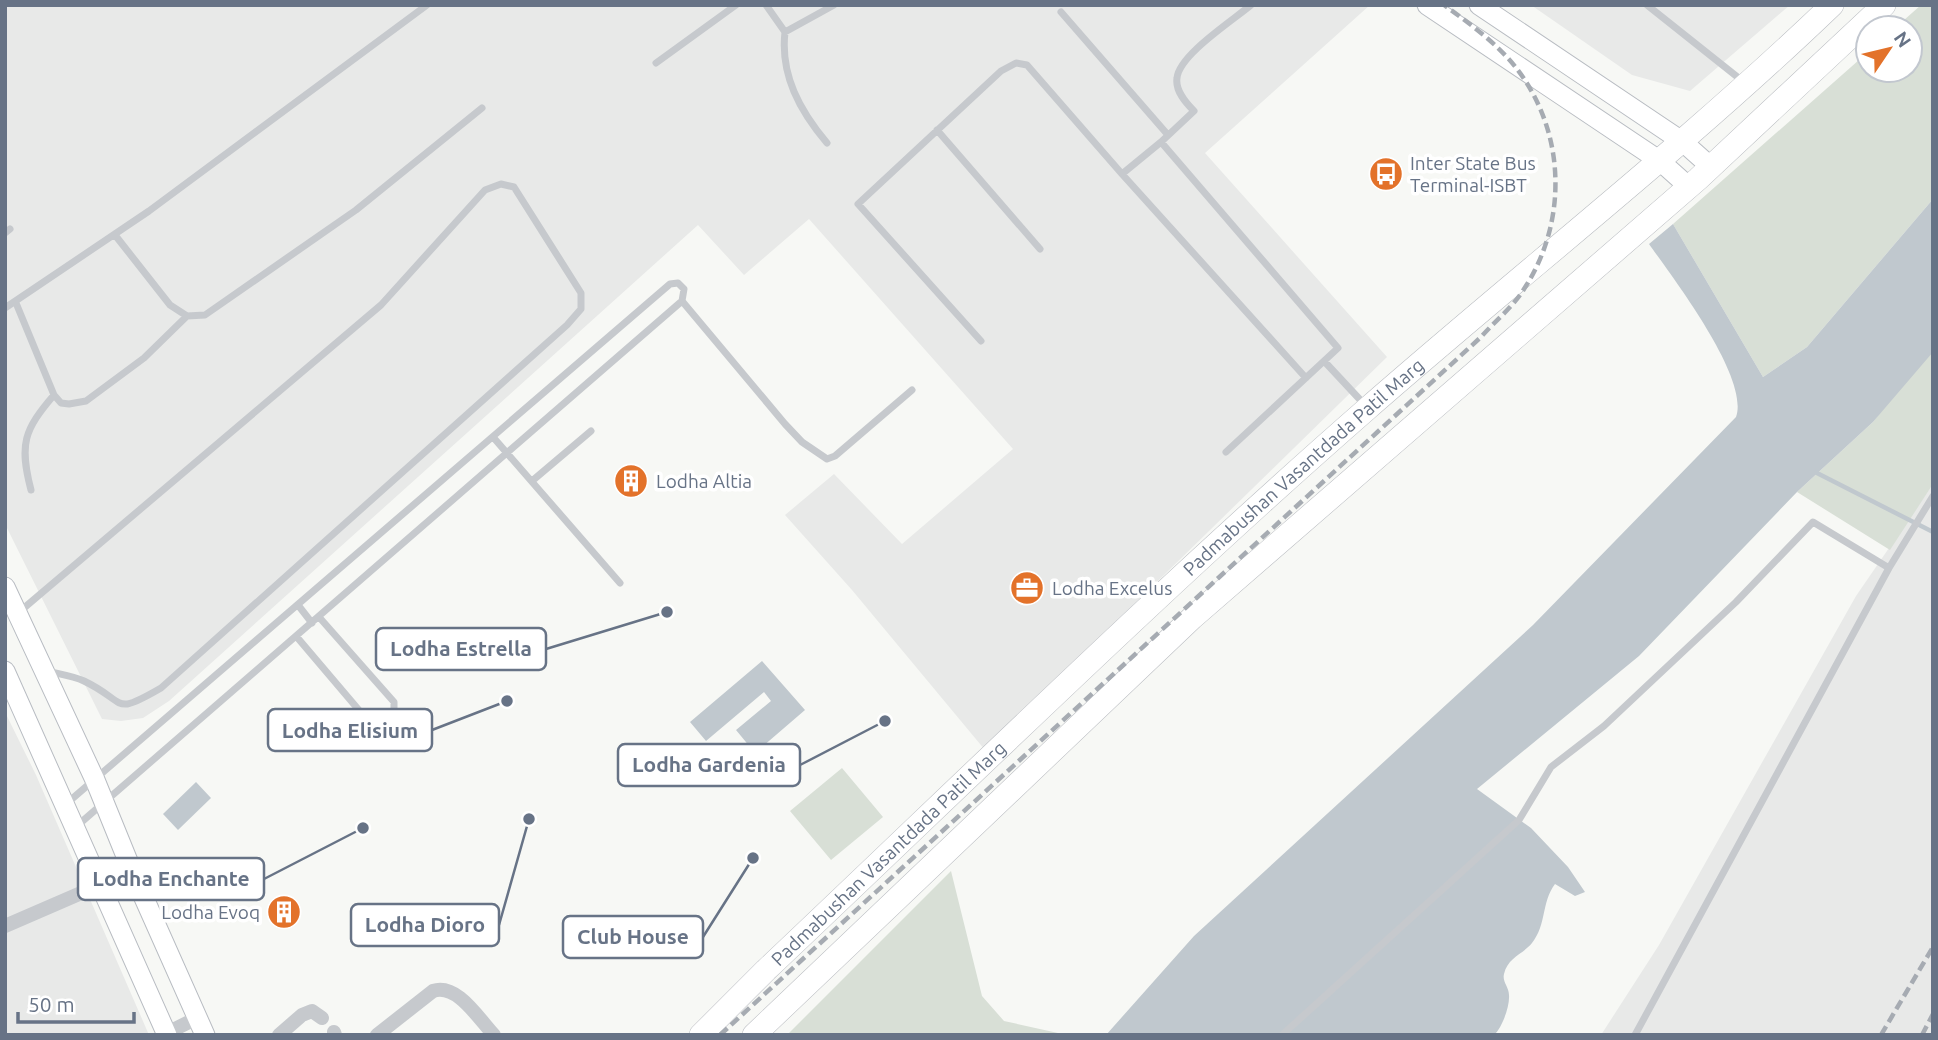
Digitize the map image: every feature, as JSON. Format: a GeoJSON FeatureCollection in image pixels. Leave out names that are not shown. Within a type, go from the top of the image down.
{"type":"FeatureCollection","features":[{"type":"Feature","properties":{"kind":"main road"},"geometry":{"type":"LineString","coordinates":[[1479,5],[1683,142],[1711,167]]}},
{"type":"Feature","properties":{"kind":"main road","name":"Padmabushan Vasantdada Patil Marg"},"geometry":{"type":"LineString","coordinates":[[701,1035],[796,941],[1367,408],[1683,142],[1832,5]]}},
{"type":"Feature","properties":{"kind":"main road","name":"Padmabushan Vasantdada Patil Marg"},"geometry":{"type":"LineString","coordinates":[[754,1035],[1192,618],[1689,187],[1884,5]]}},
{"type":"Feature","properties":{"kind":"main road"},"geometry":{"type":"LineString","coordinates":[[1435,7],[1660,161],[1689,187]]}},
{"type":"Feature","properties":{"kind":"main road"},"geometry":{"type":"LineString","coordinates":[[1572,236],[1597,267]]}},
{"type":"Feature","properties":{"kind":"main road"},"geometry":{"type":"LineString","coordinates":[[1269,498],[1296,528]]}},
{"type":"Feature","properties":{"kind":"main road"},"geometry":{"type":"LineString","coordinates":[[1237,527],[1262,558]]}},
{"type":"Feature","properties":{"kind":"main road"},"geometry":{"type":"LineString","coordinates":[[5,587],[95,780],[201,1026]]}},
{"type":"Feature","properties":{"kind":"main road"},"geometry":{"type":"LineString","coordinates":[[5,671],[66,804],[165,1034]]}},
{"type":"Feature","properties":{"kind":"street"},"geometry":{"type":"LineString","coordinates":[[6,923],[132,871]]}},
{"type":"Feature","properties":{"kind":"street"},"geometry":{"type":"LineString","coordinates":[[377,1035],[433,991],[442,988],[452,991],[494,1035]]}},
{"type":"Feature","properties":{"kind":"street"},"geometry":{"type":"LineString","coordinates":[[279,1035],[302,1014],[312,1011],[322,1018]]}},
{"type":"Feature","properties":{"kind":"street"},"geometry":{"type":"LineString","coordinates":[[165,1034],[201,1026]]}},
{"type":"Feature","properties":{"kind":"lane"},"geometry":{"type":"LineString","coordinates":[[5,308],[115,234],[426,5]]}},
{"type":"Feature","properties":{"kind":"lane"},"geometry":{"type":"LineString","coordinates":[[656,63],[736,5]]}},
{"type":"Feature","properties":{"kind":"lane"},"geometry":{"type":"LineString","coordinates":[[766,5],[785,32],[782,52],[788,78],[804,116],[827,144]]}},
{"type":"Feature","properties":{"kind":"lane"},"geometry":{"type":"LineString","coordinates":[[785,32],[834,5]]}},
{"type":"Feature","properties":{"kind":"lane"},"geometry":{"type":"LineString","coordinates":[[1122,174],[1195,111],[1183,99],[1176,81],[1180,64],[1251,5]]}},
{"type":"Feature","properties":{"kind":"lane"},"geometry":{"type":"LineString","coordinates":[[1647,5],[1748,85]]}},
{"type":"Feature","properties":{"kind":"lane"},"geometry":{"type":"LineString","coordinates":[[1061,12],[1168,135]]}},
{"type":"Feature","properties":{"kind":"lane"},"geometry":{"type":"LineString","coordinates":[[981,341],[859,204],[1001,71],[1016,63],[1027,65],[1306,378]]}},
{"type":"Feature","properties":{"kind":"lane"},"geometry":{"type":"LineString","coordinates":[[115,234],[160,295],[187,316],[205,315],[356,210],[482,108]]}},
{"type":"Feature","properties":{"kind":"lane"},"geometry":{"type":"LineString","coordinates":[[937,130],[1040,249]]}},
{"type":"Feature","properties":{"kind":"lane"},"geometry":{"type":"LineString","coordinates":[[1161,142],[1338,348],[1226,452]]}},
{"type":"Feature","properties":{"kind":"lane"},"geometry":{"type":"LineString","coordinates":[[18,613],[381,305],[485,190],[501,184],[514,187],[581,293],[581,309],[567,325],[161,688],[131,706],[120,706],[84,681],[44,670]]}},
{"type":"Feature","properties":{"kind":"lane"},"geometry":{"type":"LineString","coordinates":[[66,804],[670,284],[678,283],[684,289],[682,301],[75,827]]}},
{"type":"Feature","properties":{"kind":"lane"},"geometry":{"type":"LineString","coordinates":[[682,301],[785,424],[802,442],[827,459],[835,456],[912,390]]}},
{"type":"Feature","properties":{"kind":"lane"},"geometry":{"type":"LineString","coordinates":[[16,303],[54,395],[61,403],[86,401],[144,358],[187,316]]}},
{"type":"Feature","properties":{"kind":"lane"},"geometry":{"type":"LineString","coordinates":[[1324,361],[1367,408]]}},
{"type":"Feature","properties":{"kind":"lane"},"geometry":{"type":"LineString","coordinates":[[31,490],[24,465],[31,422],[54,395]]}},
{"type":"Feature","properties":{"kind":"lane"},"geometry":{"type":"LineString","coordinates":[[532,481],[592,431]]}},
{"type":"Feature","properties":{"kind":"lane"},"geometry":{"type":"LineString","coordinates":[[493,437],[620,583]]}},
{"type":"Feature","properties":{"kind":"lane"},"geometry":{"type":"LineString","coordinates":[[1635,1035],[1889,568],[1933,496]]}},
{"type":"Feature","properties":{"kind":"lane"},"geometry":{"type":"LineString","coordinates":[[1282,1035],[1519,820],[1551,767],[1604,726],[1736,602],[1813,522],[1889,568]]}},
{"type":"Feature","properties":{"kind":"lane"},"geometry":{"type":"LineString","coordinates":[[298,605],[312,623]]}},
{"type":"Feature","properties":{"kind":"lane"},"geometry":{"type":"LineString","coordinates":[[296,636],[369,722],[377,723],[394,710],[394,702],[319,617]]}},
{"type":"Feature","properties":{"kind":"shaded area"},"geometry":{"type":"Polygon","coordinates":[[[5,5],[1370,5],[1205,153],[1387,357],[985,750],[852,590],[785,515],[834,474],[902,544],[1013,449],[809,219],[744,275],[698,225],[169,701],[143,718],[121,721],[102,719],[5,524],[5,5]]]}},
{"type":"Feature","properties":{"kind":"shaded area"},"geometry":{"type":"Polygon","coordinates":[[[1531,5],[1790,5],[1690,91],[1632,75],[1531,5]]]}},
{"type":"Feature","properties":{"kind":"shaded area"},"geometry":{"type":"Polygon","coordinates":[[[1921,5],[1933,5],[1933,199],[1807,347],[1763,377],[1673,224],[1854,64],[1854,84],[1924,84],[1924,14],[1911,14],[1921,5]]]}},
{"type":"Feature","properties":{"kind":"shaded area"},"geometry":{"type":"Polygon","coordinates":[[[1933,199],[1933,352],[1873,422],[1797,492],[1639,656],[1477,789],[1531,828],[1568,867],[1585,892],[1575,896],[1555,884],[1537,936],[1506,968],[1504,977],[1509,1000],[1503,1022],[1497,1032],[1494,1035],[1106,1035],[1194,936],[1533,625],[1736,417],[1737,400],[1732,378],[1721,354],[1691,303],[1649,244],[1673,224],[1763,377],[1807,347],[1933,199]]]}},
{"type":"Feature","properties":{"kind":"shaded area"},"geometry":{"type":"Polygon","coordinates":[[[1933,345],[1933,484],[1890,550],[1797,492],[1873,422],[1933,345]]]}},
{"type":"Feature","properties":{"kind":"shaded area"},"geometry":{"type":"Polygon","coordinates":[[[1933,484],[1933,1035],[1601,1035],[1659,945],[1856,596],[1933,484]]]}},
{"type":"Feature","properties":{"kind":"shaded area"},"geometry":{"type":"Polygon","coordinates":[[[762,661],[805,710],[755,753],[736,730],[771,701],[764,692],[706,741],[690,722],[762,661]]]}},
{"type":"Feature","properties":{"kind":"shaded area"},"geometry":{"type":"Polygon","coordinates":[[[5,712],[36,775],[149,1035],[5,1035],[5,712]]]}},
{"type":"Feature","properties":{"kind":"shaded area"},"geometry":{"type":"Polygon","coordinates":[[[842,768],[883,817],[831,860],[790,811],[842,768]]]}},
{"type":"Feature","properties":{"kind":"shaded area"},"geometry":{"type":"Polygon","coordinates":[[[196,782],[211,798],[178,830],[163,814],[196,782]]]}},
{"type":"Feature","properties":{"kind":"shaded area"},"geometry":{"type":"Polygon","coordinates":[[[951,871],[982,996],[1004,1021],[1067,1035],[787,1035],[951,871]]]}},
{"type":"Feature","properties":{"kind":"waterway"},"geometry":{"type":"LineString","coordinates":[[1815,472],[1933,532]]}},
{"type":"Feature","properties":{"kind":"railway"},"geometry":{"type":"LineString","coordinates":[[720,1035],[1481,337],[1520,296],[1538,263],[1554,207],[1552,149],[1545,121],[1533,94],[1517,69],[1492,42],[1444,5]]}},
{"type":"Feature","properties":{"kind":"railway"},"geometry":{"type":"LineString","coordinates":[[1881,1035],[1933,947]]}},
{"type":"Feature","properties":{"kind":"railway"},"geometry":{"type":"LineString","coordinates":[[1922,1035],[1933,1014]]}},
{"type":"Feature","properties":{"kind":"place","name":"Inter State Bus Terminal-ISBT"},"geometry":{"type":"Point","coordinates":[1386,174]}},
{"type":"Feature","properties":{"kind":"place","name":"Lodha Altia"},"geometry":{"type":"Point","coordinates":[631,481]}},
{"type":"Feature","properties":{"kind":"place","name":"Lodha Excelus"},"geometry":{"type":"Point","coordinates":[1027,588]}},
{"type":"Feature","properties":{"kind":"place","name":"Lodha Estrella"},"geometry":{"type":"Point","coordinates":[667,612]}},
{"type":"Feature","properties":{"kind":"place","name":"Lodha Elisium"},"geometry":{"type":"Point","coordinates":[507,701]}},
{"type":"Feature","properties":{"kind":"place","name":"Lodha Gardenia"},"geometry":{"type":"Point","coordinates":[885,721]}},
{"type":"Feature","properties":{"kind":"place","name":"Lodha Dioro"},"geometry":{"type":"Point","coordinates":[529,819]}},
{"type":"Feature","properties":{"kind":"place","name":"Lodha Enchante"},"geometry":{"type":"Point","coordinates":[363,828]}},
{"type":"Feature","properties":{"kind":"place","name":"Club House"},"geometry":{"type":"Point","coordinates":[753,858]}},
{"type":"Feature","properties":{"kind":"place","name":"Lodha Evoq"},"geometry":{"type":"Point","coordinates":[284,912]}}]}
